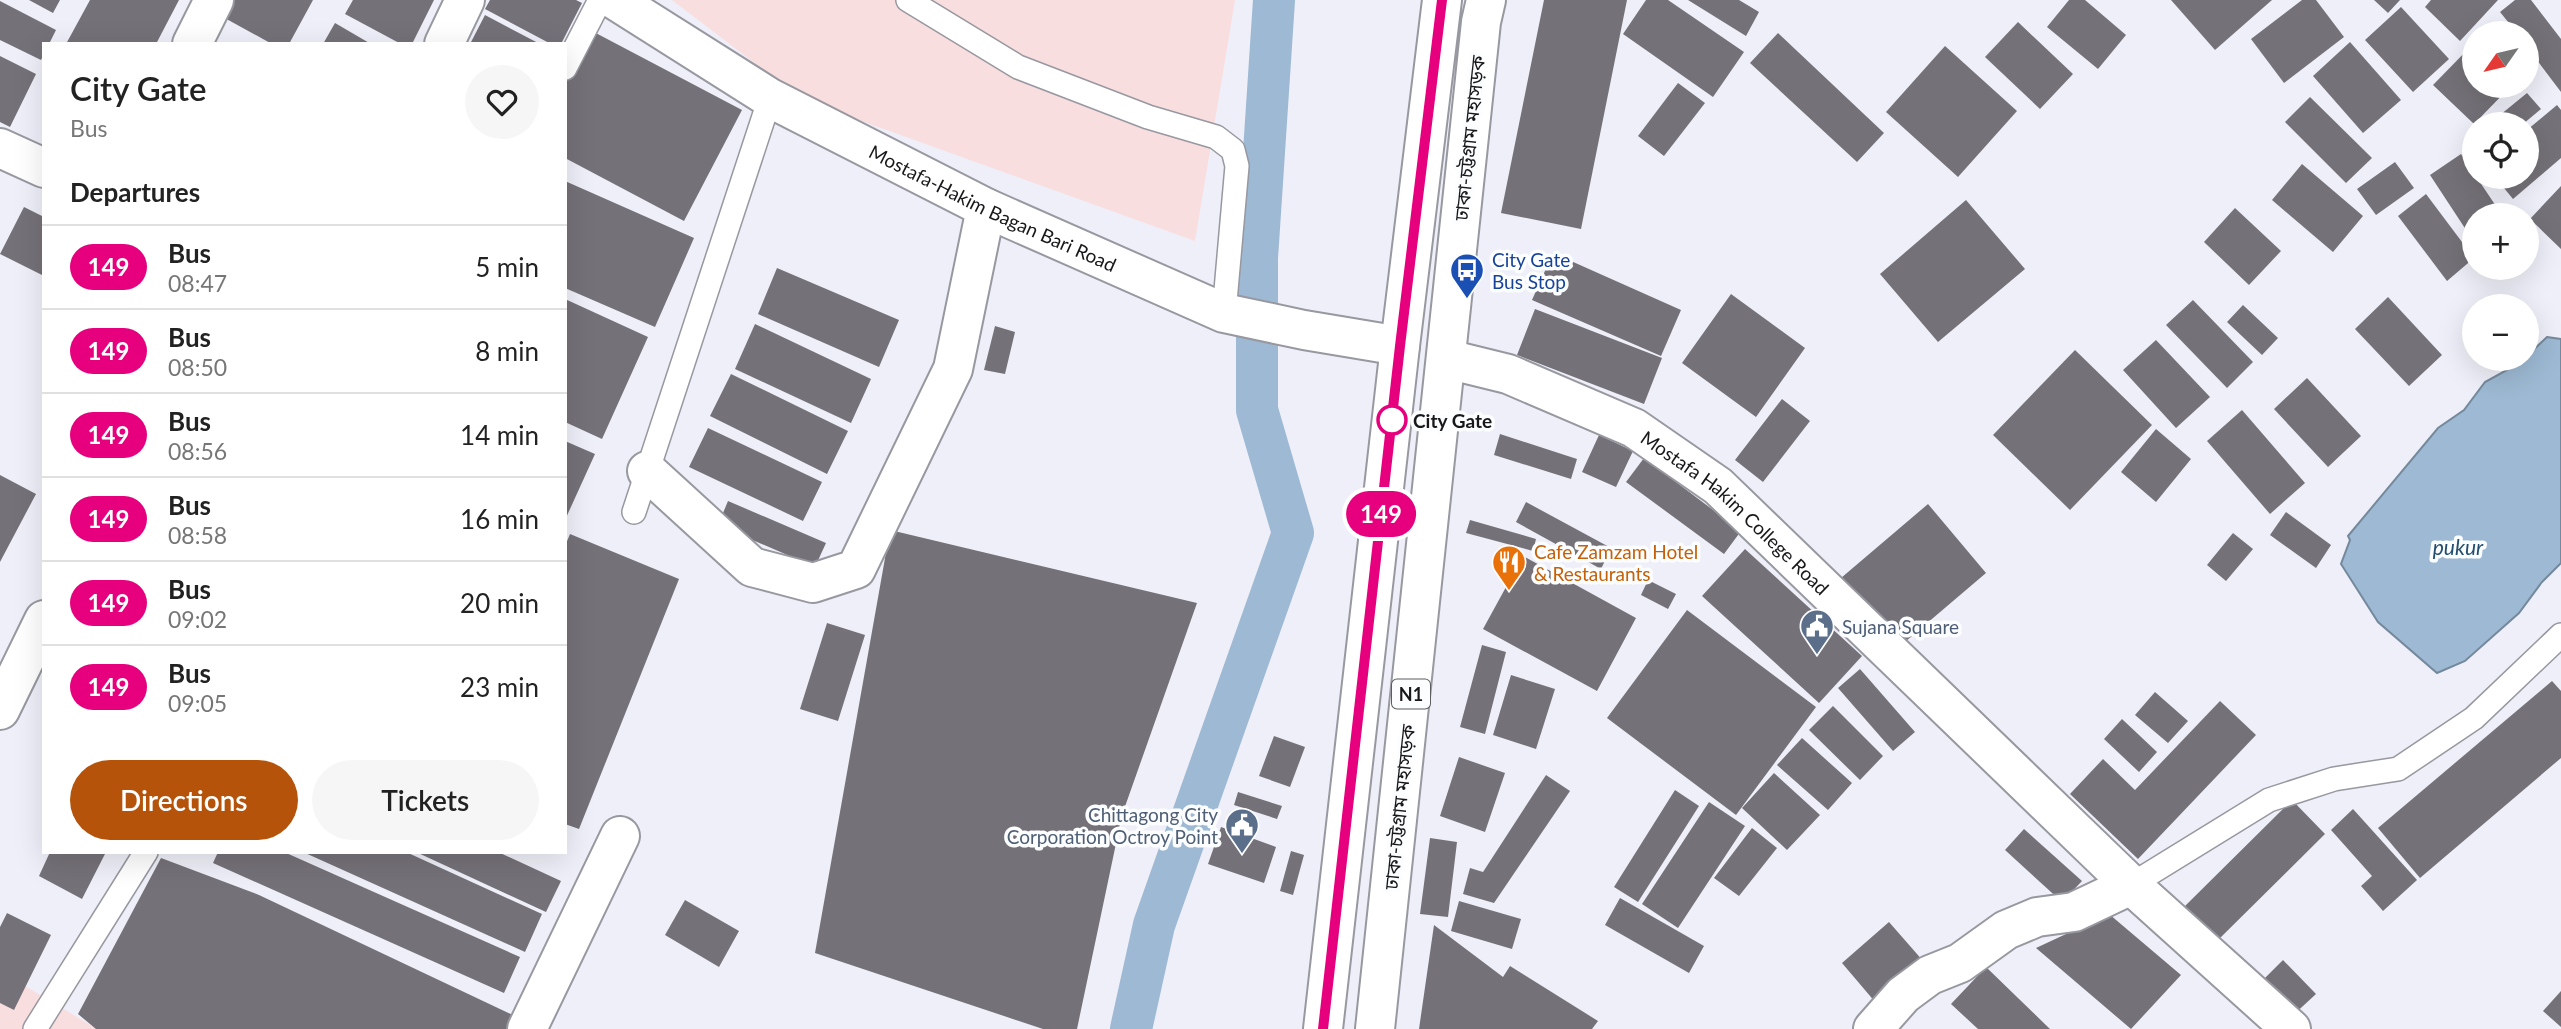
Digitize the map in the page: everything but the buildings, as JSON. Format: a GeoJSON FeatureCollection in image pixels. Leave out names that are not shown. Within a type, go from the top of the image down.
{"type":"FeatureCollection","features":[{"type":"Feature","properties":{"kind":"main road"},"geometry":{"type":"LineString","coordinates":[[193,42],[214,0]]}},
{"type":"Feature","properties":{"kind":"main road"},"geometry":{"type":"LineString","coordinates":[[445,42],[465,0]]}},
{"type":"Feature","properties":{"kind":"main road","name":"Mostafa-Hakim Bagan Bari Road"},"geometry":{"type":"LineString","coordinates":[[615,0],[770,98],[986,208],[1227,314],[1400,346]]}},
{"type":"Feature","properties":{"kind":"main road"},"geometry":{"type":"LineString","coordinates":[[1323,1029],[1442,0]]}},
{"type":"Feature","properties":{"kind":"main road","name":"ঢাকা-চট্টগ্রাম মহাসড়ক"},"geometry":{"type":"LineString","coordinates":[[1375,1029],[1481,22],[1486,0]]}},
{"type":"Feature","properties":{"kind":"main road"},"geometry":{"type":"LineString","coordinates":[[0,148],[42,167]]}},
{"type":"Feature","properties":{"kind":"main road"},"geometry":{"type":"LineString","coordinates":[[647,471],[752,568],[813,583],[856,569],[953,369],[986,208]]}},
{"type":"Feature","properties":{"kind":"main road","name":"Mostafa Hakim College Road"},"geometry":{"type":"LineString","coordinates":[[1447,359],[1508,374],[1634,428],[1718,486],[2131,885],[2291,1029]]}},
{"type":"Feature","properties":{"kind":"main road"},"geometry":{"type":"LineString","coordinates":[[0,710],[42,624]]}},
{"type":"Feature","properties":{"kind":"main road"},"geometry":{"type":"LineString","coordinates":[[527,1029],[620,836]]}},
{"type":"Feature","properties":{"kind":"main road"},"geometry":{"type":"LineString","coordinates":[[1873,1029],[1903,995],[1930,975],[1960,963],[2006,930],[2037,917],[2074,912],[2131,885]]}},
{"type":"Feature","properties":{"kind":"lane"},"geometry":{"type":"LineString","coordinates":[[567,64],[600,0]]}},
{"type":"Feature","properties":{"kind":"lane"},"geometry":{"type":"LineString","coordinates":[[908,0],[1018,67],[1148,117],[1216,137],[1233,150],[1237,166],[1227,314]]}},
{"type":"Feature","properties":{"kind":"lane"},"geometry":{"type":"LineString","coordinates":[[634,512],[770,98]]}},
{"type":"Feature","properties":{"kind":"lane"},"geometry":{"type":"LineString","coordinates":[[2131,885],[2269,800],[2334,779],[2398,769],[2474,718],[2561,635]]}},
{"type":"Feature","properties":{"kind":"lane"},"geometry":{"type":"LineString","coordinates":[[35,1029],[145,854]]}},
{"type":"Feature","properties":{"kind":"shaded area"},"geometry":{"type":"Polygon","coordinates":[[[672,0],[1235,0],[1195,241],[803,100],[672,0]]]}},
{"type":"Feature","properties":{"kind":"shaded area"},"geometry":{"type":"Polygon","coordinates":[[[0,971],[97,1029],[0,1029],[0,971]]]}},
{"type":"Feature","properties":{"kind":"water","name":"pukur"},"geometry":{"type":"Polygon","coordinates":[[[2547,337],[2561,339],[2561,563],[2542,582],[2519,613],[2465,661],[2437,673],[2378,622],[2341,564],[2350,540],[2348,536],[2438,428],[2464,410],[2485,382],[2505,371],[2539,371],[2539,345],[2547,337]]]}},
{"type":"Feature","properties":{"kind":"waterway"},"geometry":{"type":"LineString","coordinates":[[1131,1029],[1154,925],[1293,533],[1257,410],[1257,258],[1274,0]]}},
{"type":"Feature","properties":{"kind":"bus line","name":"149"},"geometry":{"type":"LineString","coordinates":[[1323,1029],[1442,0]]}},
{"type":"Feature","properties":{"kind":"place","name":"City Gate Bus Stop"},"geometry":{"type":"Point","coordinates":[1467,300]}},
{"type":"Feature","properties":{"kind":"place","name":"City Gate"},"geometry":{"type":"Point","coordinates":[1392,420]}},
{"type":"Feature","properties":{"kind":"place","name":"Cafe Zamzam Hotel & Restaurants"},"geometry":{"type":"Point","coordinates":[1509,592]}},
{"type":"Feature","properties":{"kind":"place","name":"Sujana Square"},"geometry":{"type":"Point","coordinates":[1817,656]}},
{"type":"Feature","properties":{"kind":"place","name":"Chittagong City Corporation Octroy Point"},"geometry":{"type":"Point","coordinates":[1242,855]}}]}
